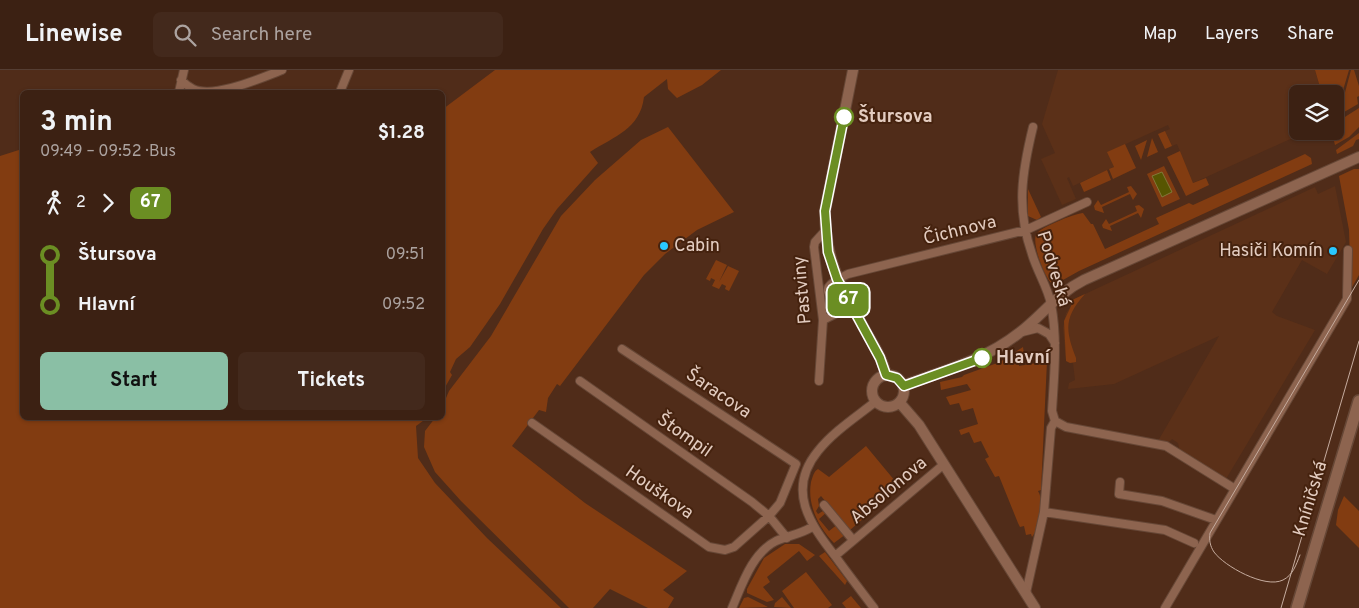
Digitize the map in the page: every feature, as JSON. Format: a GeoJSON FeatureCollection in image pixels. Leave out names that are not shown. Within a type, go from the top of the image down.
{"type":"FeatureCollection","features":[{"type":"Feature","properties":{"kind":"main road","name":"Kníničská"},"geometry":{"type":"LineString","coordinates":[[1297,608],[1359,401]]}},
{"type":"Feature","properties":{"kind":"street"},"geometry":{"type":"LineString","coordinates":[[179,90],[184,70]]}},
{"type":"Feature","properties":{"kind":"street"},"geometry":{"type":"LineString","coordinates":[[220,90],[254,81],[282,70]]}},
{"type":"Feature","properties":{"kind":"street"},"geometry":{"type":"LineString","coordinates":[[341,90],[349,70]]}},
{"type":"Feature","properties":{"kind":"street"},"geometry":{"type":"LineString","coordinates":[[853,70],[825,211],[825,231],[830,261],[837,279],[880,358],[886,375]]}},
{"type":"Feature","properties":{"kind":"street"},"geometry":{"type":"LineString","coordinates":[[181,80],[192,89],[204,90]]}},
{"type":"Feature","properties":{"kind":"street","name":"Podveská"},"geometry":{"type":"LineString","coordinates":[[1026,593],[1044,512],[1051,428],[1055,421],[1052,411],[1055,343],[1051,303],[1031,253],[1022,213],[1023,167],[1033,127]]}},
{"type":"Feature","properties":{"kind":"street"},"geometry":{"type":"LineString","coordinates":[[904,386],[982,358],[1020,333],[1066,290],[1084,280],[1359,157]]}},
{"type":"Feature","properties":{"kind":"street","name":"Čichnova"},"geometry":{"type":"LineString","coordinates":[[837,279],[848,274],[1026,230],[1087,202]]}},
{"type":"Feature","properties":{"kind":"street","name":"Pastviny"},"geometry":{"type":"LineString","coordinates":[[818,380],[823,320],[814,247],[815,242],[825,231]]}},
{"type":"Feature","properties":{"kind":"street"},"geometry":{"type":"LineString","coordinates":[[1165,608],[1347,299],[1348,250]]}},
{"type":"Feature","properties":{"kind":"street"},"geometry":{"type":"LineString","coordinates":[[823,320],[835,314],[834,304],[827,292],[828,288],[837,279]]}},
{"type":"Feature","properties":{"kind":"street"},"geometry":{"type":"LineString","coordinates":[[1020,333],[1038,328],[1049,334],[1055,343]]}},
{"type":"Feature","properties":{"kind":"street","name":"Šaracova"},"geometry":{"type":"LineString","coordinates":[[622,349],[796,464],[780,503],[769,516]]}},
{"type":"Feature","properties":{"kind":"street"},"geometry":{"type":"LineString","coordinates":[[886,375],[897,378],[904,386],[904,396],[900,403],[886,407],[875,402],[872,392],[874,383],[886,375]]}},
{"type":"Feature","properties":{"kind":"street","name":"Štompil"},"geometry":{"type":"LineString","coordinates":[[580,381],[769,516]]}},
{"type":"Feature","properties":{"kind":"street"},"geometry":{"type":"LineString","coordinates":[[874,608],[812,526],[806,514],[803,482],[810,462],[825,443],[875,402]]}},
{"type":"Feature","properties":{"kind":"street"},"geometry":{"type":"LineString","coordinates":[[900,403],[919,425],[1035,608]]}},
{"type":"Feature","properties":{"kind":"street"},"geometry":{"type":"LineString","coordinates":[[1055,421],[1066,427],[1166,446],[1235,489]]}},
{"type":"Feature","properties":{"kind":"street","name":"Houškova"},"geometry":{"type":"LineString","coordinates":[[532,423],[709,547],[725,550],[734,546],[769,516]]}},
{"type":"Feature","properties":{"kind":"street","name":"Absolonova"},"geometry":{"type":"LineString","coordinates":[[835,556],[943,465]]}},
{"type":"Feature","properties":{"kind":"street"},"geometry":{"type":"LineString","coordinates":[[1120,482],[1119,494],[1162,501],[1215,522]]}},
{"type":"Feature","properties":{"kind":"street","name":"Absolonova"},"geometry":{"type":"LineString","coordinates":[[824,505],[853,540]]}},
{"type":"Feature","properties":{"kind":"street"},"geometry":{"type":"LineString","coordinates":[[1044,512],[1165,530],[1194,543]]}},
{"type":"Feature","properties":{"kind":"street"},"geometry":{"type":"LineString","coordinates":[[769,516],[787,538]]}},
{"type":"Feature","properties":{"kind":"street"},"geometry":{"type":"LineString","coordinates":[[732,608],[761,552],[769,545],[799,535],[812,526]]}},
{"type":"Feature","properties":{"kind":"shaded area"},"geometry":{"type":"Polygon","coordinates":[[[495,70],[721,70],[702,85],[677,98],[668,89],[667,79],[644,97],[642,108],[637,117],[625,131],[590,152],[598,163],[557,209],[543,229],[500,304],[470,347],[456,359],[450,372],[452,375],[445,387],[445,108],[495,70]]]}},
{"type":"Feature","properties":{"kind":"shaded area"},"geometry":{"type":"Polygon","coordinates":[[[1058,70],[1315,70],[1319,85],[1289,85],[1289,140],[1193,183],[1177,144],[1172,146],[1165,131],[1170,129],[1168,125],[1108,152],[1114,167],[1073,186],[1069,177],[1067,178],[1076,199],[1062,205],[1041,159],[1055,153],[1042,124],[1058,70]]]}},
{"type":"Feature","properties":{"kind":"shaded area"},"geometry":{"type":"Polygon","coordinates":[[[1315,70],[1349,70],[1344,87],[1344,85],[1319,85],[1315,70]]]}},
{"type":"Feature","properties":{"kind":"shaded area"},"geometry":{"type":"Polygon","coordinates":[[[1351,70],[1354,70],[1359,86],[1358,104],[1344,112],[1344,96],[1351,70]]]}},
{"type":"Feature","properties":{"kind":"shaded area"},"geometry":{"type":"Polygon","coordinates":[[[1359,108],[1359,127],[1344,140],[1344,118],[1359,108]]]}},
{"type":"Feature","properties":{"kind":"shaded area"},"geometry":{"type":"Polygon","coordinates":[[[668,127],[734,212],[697,230],[665,254],[644,275],[560,386],[557,384],[548,398],[546,412],[539,410],[512,446],[585,503],[687,571],[663,590],[674,598],[668,608],[648,608],[610,589],[593,608],[569,608],[461,501],[435,472],[424,447],[425,431],[433,420],[445,420],[445,400],[449,391],[491,336],[561,216],[595,180],[641,140],[668,127]]]}},
{"type":"Feature","properties":{"kind":"shaded area"},"geometry":{"type":"Polygon","coordinates":[[[1165,131],[1172,146],[1165,149],[1158,134],[1165,131]]]}},
{"type":"Feature","properties":{"kind":"shaded area"},"geometry":{"type":"Polygon","coordinates":[[[1359,133],[1359,139],[1356,140],[1353,146],[1337,154],[1336,150],[1359,133]]]}},
{"type":"Feature","properties":{"kind":"shaded area"},"geometry":{"type":"Polygon","coordinates":[[[1152,138],[1158,152],[1147,157],[1152,138]]]}},
{"type":"Feature","properties":{"kind":"shaded area"},"geometry":{"type":"Polygon","coordinates":[[[1147,140],[1141,160],[1135,146],[1147,140]]]}},
{"type":"Feature","properties":{"kind":"shaded area"},"geometry":{"type":"Polygon","coordinates":[[[1334,140],[1344,140],[1335,145],[1334,140]]]}},
{"type":"Feature","properties":{"kind":"shaded area"},"geometry":{"type":"Polygon","coordinates":[[[1125,144],[1136,168],[1113,179],[1109,169],[1114,167],[1107,152],[1125,144]]]}},
{"type":"Feature","properties":{"kind":"shaded area"},"geometry":{"type":"Polygon","coordinates":[[[20,150],[20,420],[424,420],[416,426],[418,458],[435,483],[487,538],[561,608],[0,608],[0,156],[20,150]]]}},
{"type":"Feature","properties":{"kind":"shaded area"},"geometry":{"type":"Polygon","coordinates":[[[1180,151],[1193,183],[1206,178],[1209,185],[1186,196],[1167,157],[1180,151]]]}},
{"type":"Feature","properties":{"kind":"shaded area"},"geometry":{"type":"Polygon","coordinates":[[[1305,154],[1311,158],[1312,164],[1079,271],[1054,285],[1043,270],[1036,246],[1036,235],[1058,221],[1083,213],[1093,224],[1105,249],[1159,224],[1156,218],[1189,203],[1193,205],[1305,154]]]}},
{"type":"Feature","properties":{"kind":"shaded area"},"geometry":{"type":"Polygon","coordinates":[[[1164,166],[1180,199],[1162,207],[1147,174],[1164,166]]]}},
{"type":"Feature","properties":{"kind":"shaded area"},"geometry":{"type":"Polygon","coordinates":[[[1354,169],[1359,169],[1359,275],[1351,289],[1349,230],[1339,176],[1354,169]]]}},
{"type":"Feature","properties":{"kind":"shaded area"},"geometry":{"type":"Polygon","coordinates":[[[1107,170],[1111,180],[1084,192],[1080,183],[1107,170]]]}},
{"type":"Feature","properties":{"kind":"shaded area"},"geometry":{"type":"Polygon","coordinates":[[[1162,172],[1172,192],[1162,197],[1152,176],[1162,172]]]}},
{"type":"Feature","properties":{"kind":"shaded area"},"geometry":{"type":"Polygon","coordinates":[[[1131,186],[1137,194],[1133,200],[1130,194],[1102,207],[1104,213],[1095,210],[1094,206],[1098,200],[1101,205],[1129,192],[1127,187],[1131,186]]]}},
{"type":"Feature","properties":{"kind":"shaded area"},"geometry":{"type":"Polygon","coordinates":[[[1335,186],[1346,242],[1327,274],[1302,260],[1272,312],[1277,316],[1315,330],[1226,479],[1180,452],[1178,443],[1172,439],[1168,443],[1158,441],[1219,336],[1114,384],[1068,389],[1069,383],[1075,380],[1073,363],[1066,361],[1063,328],[1066,313],[1072,304],[1070,301],[1315,187],[1318,194],[1335,186]]]}},
{"type":"Feature","properties":{"kind":"shaded area"},"geometry":{"type":"Polygon","coordinates":[[[1028,189],[1041,217],[1037,220],[1028,216],[1028,189]]]}},
{"type":"Feature","properties":{"kind":"shaded area"},"geometry":{"type":"Polygon","coordinates":[[[1139,205],[1144,209],[1141,218],[1138,213],[1110,226],[1112,231],[1103,228],[1102,225],[1106,219],[1109,224],[1137,211],[1135,206],[1139,205]]]}},
{"type":"Feature","properties":{"kind":"shaded area"},"geometry":{"type":"Polygon","coordinates":[[[716,260],[727,265],[719,282],[728,266],[739,271],[729,291],[722,284],[719,289],[712,286],[715,280],[711,278],[710,281],[706,279],[716,260]]]}},
{"type":"Feature","properties":{"kind":"shaded area"},"geometry":{"type":"Polygon","coordinates":[[[1085,294],[1073,310],[1068,324],[1068,332],[1076,358],[1076,362],[1070,363],[1066,361],[1064,321],[1072,304],[1070,301],[1085,294]]]}},
{"type":"Feature","properties":{"kind":"shaded area"},"geometry":{"type":"Polygon","coordinates":[[[1023,347],[1025,361],[1019,362],[1019,366],[1047,361],[1041,490],[1038,491],[1041,508],[1039,522],[1032,537],[1031,534],[1026,535],[1024,526],[1020,527],[999,476],[995,477],[985,459],[989,457],[981,441],[974,443],[969,432],[961,435],[959,430],[978,424],[973,408],[962,411],[959,403],[950,405],[946,397],[971,390],[967,384],[941,390],[940,382],[962,377],[1000,362],[1023,347]]]}},
{"type":"Feature","properties":{"kind":"shaded area"},"geometry":{"type":"Polygon","coordinates":[[[866,446],[900,487],[850,530],[821,496],[818,499],[819,506],[816,511],[818,514],[823,511],[827,512],[819,519],[829,531],[838,524],[846,534],[834,543],[823,530],[812,507],[810,490],[812,478],[818,469],[829,477],[866,446]]]}},
{"type":"Feature","properties":{"kind":"shaded area"},"geometry":{"type":"Polygon","coordinates":[[[1344,496],[1359,511],[1359,548],[1336,525],[1338,510],[1344,496]]]}},
{"type":"Feature","properties":{"kind":"shaded area"},"geometry":{"type":"Polygon","coordinates":[[[785,544],[799,544],[815,555],[807,561],[799,551],[767,577],[770,582],[763,587],[774,600],[767,602],[747,593],[747,589],[764,558],[785,544]]]}},
{"type":"Feature","properties":{"kind":"shaded area"},"geometry":{"type":"Polygon","coordinates":[[[825,552],[847,581],[845,585],[819,556],[825,552]]]}},
{"type":"Feature","properties":{"kind":"shaded area"},"geometry":{"type":"Polygon","coordinates":[[[806,572],[832,605],[828,608],[794,608],[782,591],[806,572]]]}},
{"type":"Feature","properties":{"kind":"shaded area"},"geometry":{"type":"Polygon","coordinates":[[[851,596],[861,608],[846,608],[842,603],[851,596]]]}},
{"type":"Feature","properties":{"kind":"shaded area"},"geometry":{"type":"Polygon","coordinates":[[[748,597],[768,607],[739,608],[744,598],[748,597]]]}},
{"type":"Feature","properties":{"kind":"shaded area"},"geometry":{"type":"Polygon","coordinates":[[[782,597],[791,608],[774,607],[775,603],[782,597]]]}},
{"type":"Feature","properties":{"kind":"tram line"},"geometry":{"type":"LineString","coordinates":[[1300,555],[1294,569],[1283,580],[1275,582],[1256,579],[1226,564],[1219,558],[1212,547],[1210,533],[1359,280]]}},
{"type":"Feature","properties":{"kind":"tram line"},"geometry":{"type":"LineString","coordinates":[[1281,608],[1359,341]]}},
{"type":"Feature","properties":{"kind":"bus line","name":"67"},"geometry":{"type":"LineString","coordinates":[[844,117],[825,211],[828,252],[837,279],[880,358],[886,375],[902,380],[904,386],[982,358]]}},
{"type":"Feature","properties":{"kind":"place","name":"Štursova"},"geometry":{"type":"Point","coordinates":[844,117]}},
{"type":"Feature","properties":{"kind":"place","name":"Cabin"},"geometry":{"type":"Point","coordinates":[664,246]}},
{"type":"Feature","properties":{"kind":"place","name":"Hasiči Komín"},"geometry":{"type":"Point","coordinates":[1333,251]}},
{"type":"Feature","properties":{"kind":"place","name":"Hlavní"},"geometry":{"type":"Point","coordinates":[982,358]}}]}
